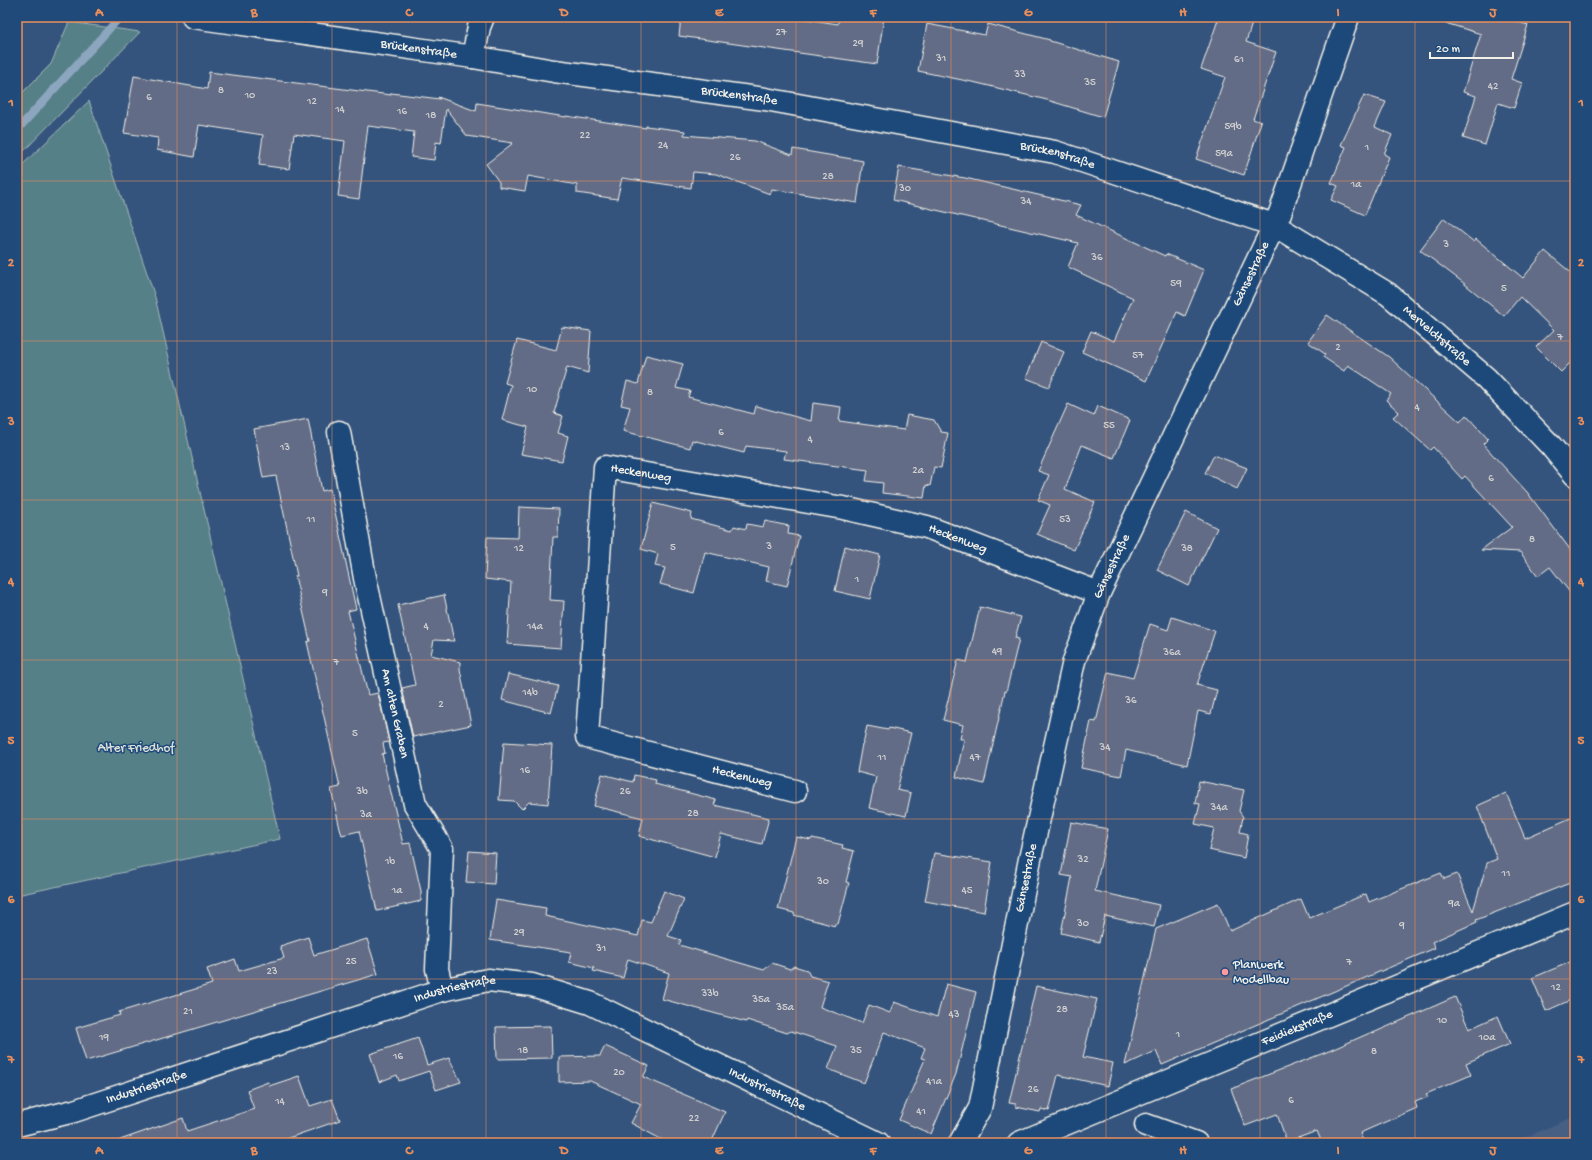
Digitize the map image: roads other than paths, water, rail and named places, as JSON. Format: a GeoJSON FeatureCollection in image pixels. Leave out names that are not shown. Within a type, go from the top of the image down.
{"type":"FeatureCollection","features":[{"type":"Feature","properties":{"kind":"street","name":"Brückenstraße"},"geometry":{"type":"LineString","coordinates":[[193,17],[473,57],[554,71],[765,99],[1055,152],[1274,225]]}},
{"type":"Feature","properties":{"kind":"street"},"geometry":{"type":"LineString","coordinates":[[473,57],[479,27],[483,17]]}},
{"type":"Feature","properties":{"kind":"street","name":"Gänsestraße"},"geometry":{"type":"LineString","coordinates":[[960,1143],[980,1108],[1061,715],[1074,661],[1099,593],[1280,213],[1348,17]]}},
{"type":"Feature","properties":{"kind":"street","name":"Merveldtstraße"},"geometry":{"type":"LineString","coordinates":[[1274,225],[1388,294],[1486,378],[1551,446],[1575,475]]}},
{"type":"Feature","properties":{"kind":"street","name":"Am alten Graben"},"geometry":{"type":"LineString","coordinates":[[339,432],[365,578],[415,804],[442,849],[437,970],[442,990]]}},
{"type":"Feature","properties":{"kind":"street","name":"Heckenweg"},"geometry":{"type":"LineString","coordinates":[[795,791],[587,737],[605,467],[843,508],[927,527],[1099,593]]}},
{"type":"Feature","properties":{"kind":"street","name":"Feidiekstraße"},"geometry":{"type":"LineString","coordinates":[[1019,1143],[1575,912]]}},
{"type":"Feature","properties":{"kind":"street","name":"Industriestraße"},"geometry":{"type":"LineString","coordinates":[[17,1125],[74,1111],[442,990],[488,980],[532,985],[590,1003],[878,1143]]}},
{"type":"Feature","properties":{"kind":"street"},"geometry":{"type":"LineString","coordinates":[[1146,1125],[1196,1143]]}},
{"type":"Feature","properties":{"kind":"waterway"},"geometry":{"type":"LineString","coordinates":[[17,130],[120,17]]}},
{"type":"Feature","properties":{"kind":"place","name":"Planwerk Modellbau"},"geometry":{"type":"Point","coordinates":[1225,972]}},
{"type":"Feature","properties":{"kind":"park label","name":"Alter Friedhof"},"geometry":{"type":"Point","coordinates":[136,748]}}]}
